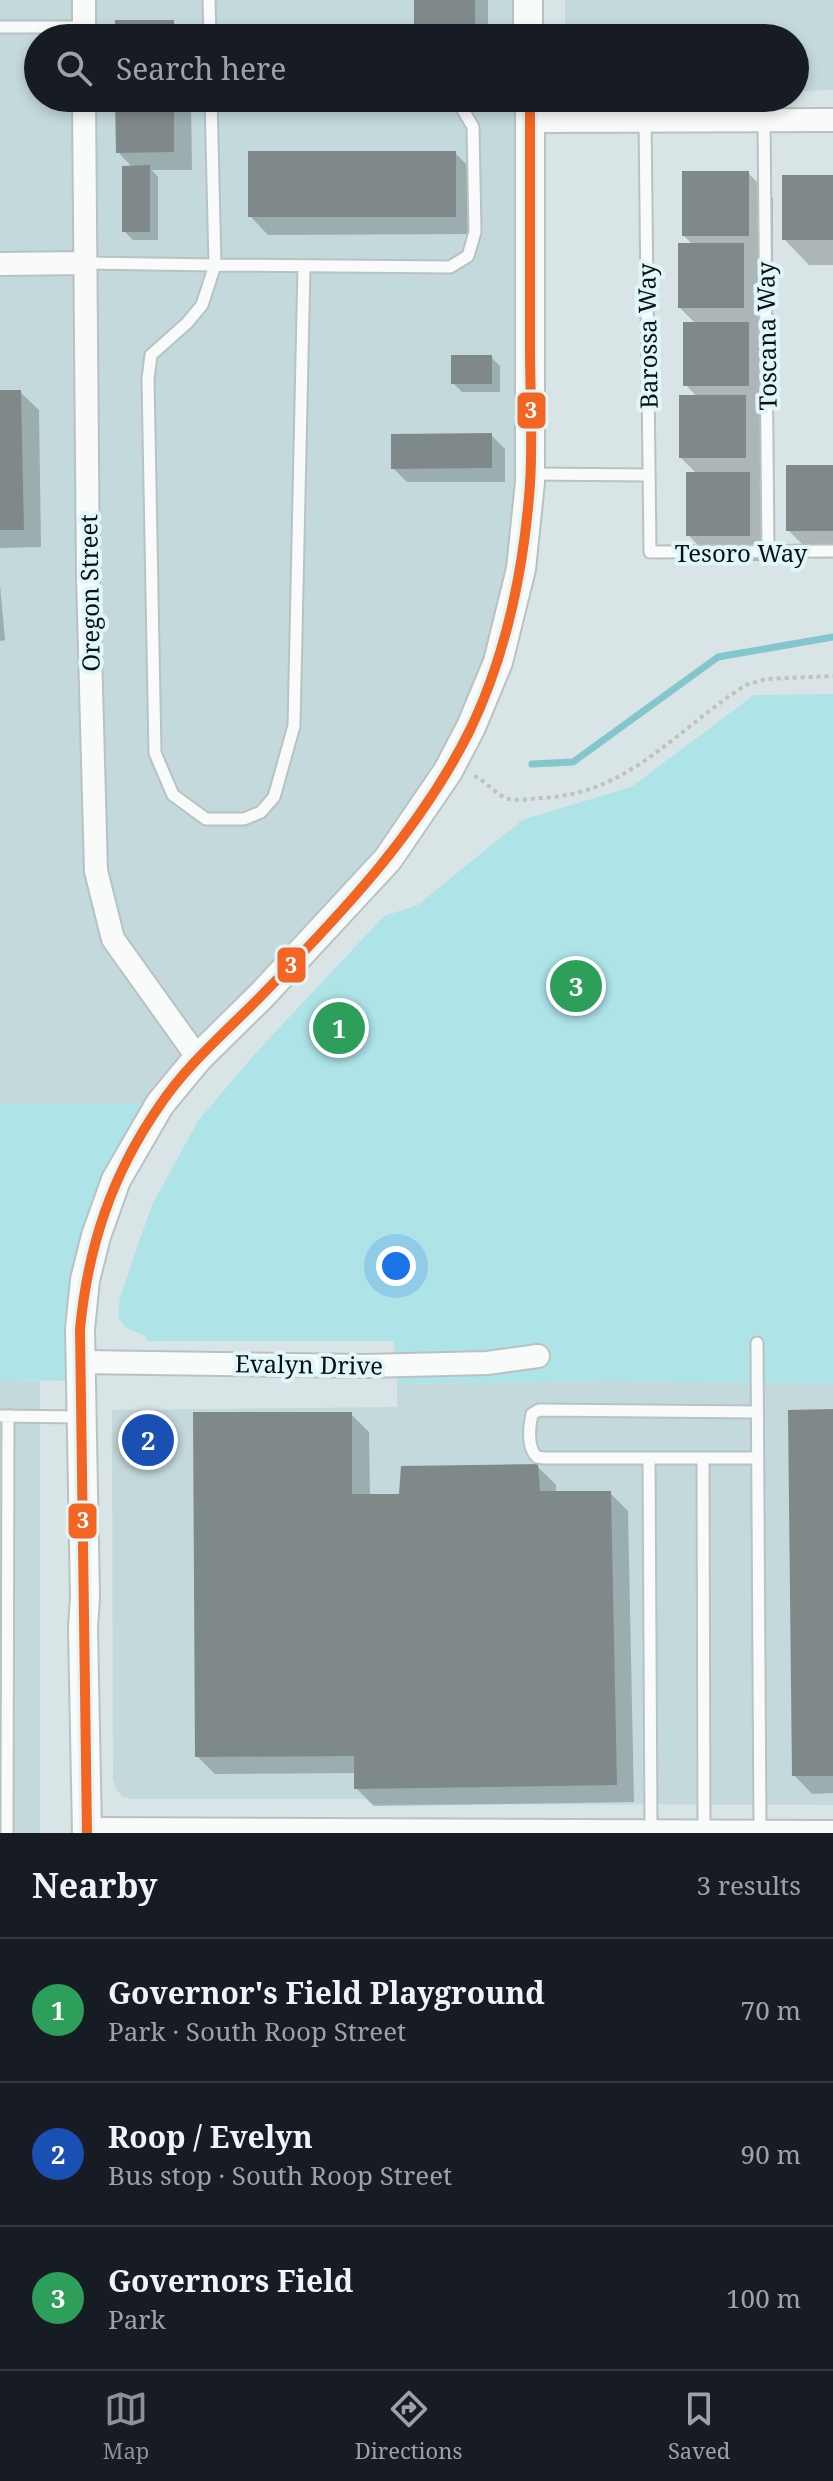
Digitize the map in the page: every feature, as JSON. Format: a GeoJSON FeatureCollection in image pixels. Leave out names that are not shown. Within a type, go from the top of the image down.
{"type":"FeatureCollection","features":[{"type":"Feature","properties":{"kind":"street"},"geometry":{"type":"LineString","coordinates":[[84,0],[84,24]]}},
{"type":"Feature","properties":{"kind":"street"},"geometry":{"type":"LineString","coordinates":[[528,0],[528,24]]}},
{"type":"Feature","properties":{"kind":"street","name":"Oregon Street"},"geometry":{"type":"LineString","coordinates":[[84,112],[88,577],[96,871],[113,939],[198,1058]]}},
{"type":"Feature","properties":{"kind":"street"},"geometry":{"type":"LineString","coordinates":[[530,112],[529,474],[521,569],[498,662],[471,727],[448,771],[388,859],[263,994],[198,1058],[164,1098],[116,1180],[96,1236],[85,1280],[80,1362],[87,1831],[833,1832]]}},
{"type":"Feature","properties":{"kind":"street"},"geometry":{"type":"LineString","coordinates":[[553,112],[645,120],[833,120]]}},
{"type":"Feature","properties":{"kind":"street"},"geometry":{"type":"LineString","coordinates":[[0,264],[85,263]]}},
{"type":"Feature","properties":{"kind":"street","name":"Evalyn Drive"},"geometry":{"type":"LineString","coordinates":[[80,1362],[365,1366],[487,1363],[538,1356]]}},
{"type":"Feature","properties":{"kind":"lane"},"geometry":{"type":"LineString","coordinates":[[209,0],[210,24]]}},
{"type":"Feature","properties":{"kind":"lane"},"geometry":{"type":"LineString","coordinates":[[0,27],[24,28]]}},
{"type":"Feature","properties":{"kind":"lane"},"geometry":{"type":"LineString","coordinates":[[211,112],[215,265],[202,305],[151,355],[148,379],[155,753],[173,795],[206,819],[244,819],[261,812],[274,797],[294,726],[304,266]]}},
{"type":"Feature","properties":{"kind":"lane"},"geometry":{"type":"LineString","coordinates":[[85,263],[450,267],[468,256],[475,232],[473,127],[464,112]]}},
{"type":"Feature","properties":{"kind":"lane","name":"Barossa Way"},"geometry":{"type":"LineString","coordinates":[[645,120],[650,552]]}},
{"type":"Feature","properties":{"kind":"lane","name":"Toscana Way"},"geometry":{"type":"LineString","coordinates":[[764,120],[768,552]]}},
{"type":"Feature","properties":{"kind":"lane"},"geometry":{"type":"LineString","coordinates":[[529,474],[649,475]]}},
{"type":"Feature","properties":{"kind":"lane","name":"Tesoro Way"},"geometry":{"type":"LineString","coordinates":[[650,552],[833,551]]}},
{"type":"Feature","properties":{"kind":"lane"},"geometry":{"type":"LineString","coordinates":[[757,1343],[760,1832]]}},
{"type":"Feature","properties":{"kind":"lane"},"geometry":{"type":"LineString","coordinates":[[757,1412],[546,1410],[532,1414],[531,1449],[537,1457],[758,1458]]}},
{"type":"Feature","properties":{"kind":"lane"},"geometry":{"type":"LineString","coordinates":[[7,1833],[4,1416],[83,1417]]}},
{"type":"Feature","properties":{"kind":"lane"},"geometry":{"type":"LineString","coordinates":[[649,1458],[651,1831]]}},
{"type":"Feature","properties":{"kind":"lane"},"geometry":{"type":"LineString","coordinates":[[703,1458],[704,1832]]}},
{"type":"Feature","properties":{"kind":"path"},"geometry":{"type":"LineString","coordinates":[[481,779],[495,792],[510,799],[557,798],[581,791],[618,779],[746,685],[766,679],[833,676]]}},
{"type":"Feature","properties":{"kind":"shaded area"},"geometry":{"type":"Polygon","coordinates":[[[0,0],[528,0],[528,24],[24,24],[24,112],[528,112],[523,545],[456,755],[371,874],[160,1104],[0,1104],[0,0]]]}},
{"type":"Feature","properties":{"kind":"shaded area"},"geometry":{"type":"Polygon","coordinates":[[[565,0],[833,0],[833,90],[809,91],[809,24],[565,24],[565,0]]]}},
{"type":"Feature","properties":{"kind":"shaded area"},"geometry":{"type":"Polygon","coordinates":[[[833,694],[833,1384],[613,1381],[397,1384],[394,1341],[147,1341],[146,1336],[126,1328],[118,1317],[120,1297],[152,1205],[198,1121],[253,1056],[384,916],[418,905],[522,820],[631,787],[754,695],[833,694]]]}},
{"type":"Feature","properties":{"kind":"shaded area"},"geometry":{"type":"Polygon","coordinates":[[[0,1104],[160,1104],[116,1180],[81,1381],[0,1380],[0,1104]]]}},
{"type":"Feature","properties":{"kind":"shaded area"},"geometry":{"type":"Polygon","coordinates":[[[0,1380],[40,1381],[40,1833],[0,1833],[0,1380]]]}},
{"type":"Feature","properties":{"kind":"shaded area"},"geometry":{"type":"Polygon","coordinates":[[[613,1381],[833,1384],[833,1805],[371,1804],[365,1799],[133,1799],[123,1797],[116,1789],[113,1779],[112,1410],[397,1407],[397,1384],[613,1381]]]}},
{"type":"Feature","properties":{"kind":"building"},"geometry":{"type":"Polygon","coordinates":[[[414,0],[475,0],[475,24],[414,24],[414,0]]]}},
{"type":"Feature","properties":{"kind":"building"},"geometry":{"type":"Polygon","coordinates":[[[115,20],[174,20],[174,24],[115,24],[115,20]]]}},
{"type":"Feature","properties":{"kind":"building"},"geometry":{"type":"Polygon","coordinates":[[[115,112],[174,112],[174,152],[116,153],[115,112]]]}},
{"type":"Feature","properties":{"kind":"building"},"geometry":{"type":"Polygon","coordinates":[[[248,151],[456,151],[456,217],[248,217],[248,151]]]}},
{"type":"Feature","properties":{"kind":"building"},"geometry":{"type":"Polygon","coordinates":[[[150,165],[150,232],[122,232],[122,166],[150,165]]]}},
{"type":"Feature","properties":{"kind":"building"},"geometry":{"type":"Polygon","coordinates":[[[682,171],[749,171],[749,236],[682,236],[682,171]]]}},
{"type":"Feature","properties":{"kind":"building"},"geometry":{"type":"Polygon","coordinates":[[[782,175],[833,175],[833,240],[782,240],[782,175]]]}},
{"type":"Feature","properties":{"kind":"building"},"geometry":{"type":"Polygon","coordinates":[[[678,243],[744,243],[744,308],[678,308],[678,243]]]}},
{"type":"Feature","properties":{"kind":"building"},"geometry":{"type":"Polygon","coordinates":[[[683,322],[749,322],[749,386],[683,386],[683,322]]]}},
{"type":"Feature","properties":{"kind":"building"},"geometry":{"type":"Polygon","coordinates":[[[451,355],[492,355],[492,384],[451,384],[451,355]]]}},
{"type":"Feature","properties":{"kind":"building"},"geometry":{"type":"Polygon","coordinates":[[[0,390],[21,390],[24,530],[0,530],[0,390]]]}},
{"type":"Feature","properties":{"kind":"building"},"geometry":{"type":"Polygon","coordinates":[[[679,395],[746,395],[746,458],[679,458],[679,395]]]}},
{"type":"Feature","properties":{"kind":"building"},"geometry":{"type":"Polygon","coordinates":[[[492,433],[492,468],[391,469],[391,434],[492,433]]]}},
{"type":"Feature","properties":{"kind":"building"},"geometry":{"type":"Polygon","coordinates":[[[786,465],[833,465],[833,531],[786,531],[786,465]]]}},
{"type":"Feature","properties":{"kind":"building"},"geometry":{"type":"Polygon","coordinates":[[[686,472],[750,472],[750,536],[686,536],[686,472]]]}},
{"type":"Feature","properties":{"kind":"building"},"geometry":{"type":"Polygon","coordinates":[[[833,1409],[833,1776],[792,1776],[788,1410],[833,1409]]]}},
{"type":"Feature","properties":{"kind":"building"},"geometry":{"type":"Polygon","coordinates":[[[193,1412],[352,1412],[352,1494],[399,1494],[401,1466],[538,1464],[540,1491],[611,1491],[617,1785],[354,1789],[354,1756],[195,1757],[193,1412]]]}},
{"type":"Feature","properties":{"kind":"waterway"},"geometry":{"type":"LineString","coordinates":[[532,764],[573,762],[718,657],[833,637]]}},
{"type":"Feature","properties":{"kind":"transit line","name":"3"},"geometry":{"type":"LineString","coordinates":[[87,1833],[80,1329],[96,1240],[128,1157],[160,1105],[196,1061],[292,964],[377,870],[428,803],[483,701],[512,610],[530,484],[530,112]]}},
{"type":"Feature","properties":{"kind":"place","name":"Governors Field"},"geometry":{"type":"Point","coordinates":[576,986]}},
{"type":"Feature","properties":{"kind":"place","name":"Governor's Field Playground"},"geometry":{"type":"Point","coordinates":[339,1028]}},
{"type":"Feature","properties":{"kind":"place","name":"Roop / Evelyn"},"geometry":{"type":"Point","coordinates":[148,1440]}}]}
